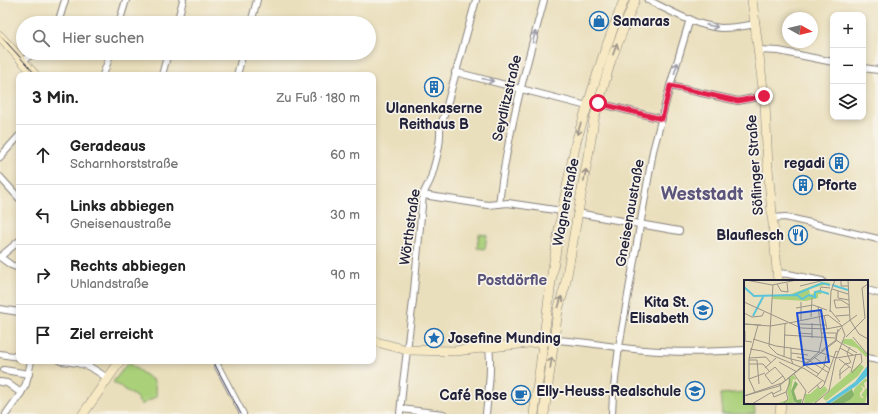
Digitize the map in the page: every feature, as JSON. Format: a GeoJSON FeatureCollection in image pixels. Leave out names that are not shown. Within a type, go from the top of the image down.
{"type":"FeatureCollection","features":[{"type":"Feature","properties":{"kind":"street"},"geometry":{"type":"LineString","coordinates":[[60,16],[65,0]]}},
{"type":"Feature","properties":{"kind":"street"},"geometry":{"type":"LineString","coordinates":[[121,16],[126,0]]}},
{"type":"Feature","properties":{"kind":"street"},"geometry":{"type":"LineString","coordinates":[[178,16],[183,0]]}},
{"type":"Feature","properties":{"kind":"street"},"geometry":{"type":"LineString","coordinates":[[253,16],[257,0]]}},
{"type":"Feature","properties":{"kind":"street","name":"Wörthstraße"},"geometry":{"type":"LineString","coordinates":[[401,412],[425,189],[430,179],[440,141],[440,130],[476,0]]}},
{"type":"Feature","properties":{"kind":"street","name":"Seydlitzstraße"},"geometry":{"type":"LineString","coordinates":[[499,204],[512,124],[544,0]]}},
{"type":"Feature","properties":{"kind":"street","name":"Wagnerstraße"},"geometry":{"type":"LineString","coordinates":[[534,414],[562,211],[576,142],[609,38],[624,0]]}},
{"type":"Feature","properties":{"kind":"street","name":"Wagnerstraße"},"geometry":{"type":"LineString","coordinates":[[544,414],[558,310],[564,286],[593,124],[598,103],[618,41],[635,0]]}},
{"type":"Feature","properties":{"kind":"street"},"geometry":{"type":"LineString","coordinates":[[648,0],[709,26],[722,28],[756,24]]}},
{"type":"Feature","properties":{"kind":"street","name":"Söflinger Straße"},"geometry":{"type":"LineString","coordinates":[[752,0],[764,96],[777,277]]}},
{"type":"Feature","properties":{"kind":"street","name":"Gneisenaustraße"},"geometry":{"type":"LineString","coordinates":[[612,414],[619,347],[653,152],[670,86],[690,19]]}},
{"type":"Feature","properties":{"kind":"street"},"geometry":{"type":"LineString","coordinates":[[0,36],[16,53]]}},
{"type":"Feature","properties":{"kind":"street"},"geometry":{"type":"LineString","coordinates":[[759,50],[780,51],[830,61]]}},
{"type":"Feature","properties":{"kind":"street"},"geometry":{"type":"LineString","coordinates":[[104,72],[108,60]]}},
{"type":"Feature","properties":{"kind":"street"},"geometry":{"type":"LineString","coordinates":[[163,72],[166,60]]}},
{"type":"Feature","properties":{"kind":"street"},"geometry":{"type":"LineString","coordinates":[[238,72],[241,60]]}},
{"type":"Feature","properties":{"kind":"street"},"geometry":{"type":"LineString","coordinates":[[23,61],[32,72]]}},
{"type":"Feature","properties":{"kind":"street"},"geometry":{"type":"LineString","coordinates":[[866,68],[878,70]]}},
{"type":"Feature","properties":{"kind":"street"},"geometry":{"type":"LineString","coordinates":[[455,72],[587,106]]}},
{"type":"Feature","properties":{"kind":"street"},"geometry":{"type":"LineString","coordinates":[[670,86],[738,101],[764,96]]}},
{"type":"Feature","properties":{"kind":"street"},"geometry":{"type":"LineString","coordinates":[[598,103],[662,119]]}},
{"type":"Feature","properties":{"kind":"street"},"geometry":{"type":"LineString","coordinates":[[0,157],[16,139]]}},
{"type":"Feature","properties":{"kind":"street"},"geometry":{"type":"LineString","coordinates":[[0,177],[16,195]]}},
{"type":"Feature","properties":{"kind":"street"},"geometry":{"type":"LineString","coordinates":[[424,195],[434,198],[488,205],[508,203],[577,213],[679,231]]}},
{"type":"Feature","properties":{"kind":"street"},"geometry":{"type":"LineString","coordinates":[[773,218],[785,217],[878,239]]}},
{"type":"Feature","properties":{"kind":"street"},"geometry":{"type":"LineString","coordinates":[[16,244],[0,257],[16,267]]}},
{"type":"Feature","properties":{"kind":"street"},"geometry":{"type":"LineString","coordinates":[[777,277],[788,274],[817,280]]}},
{"type":"Feature","properties":{"kind":"street"},"geometry":{"type":"LineString","coordinates":[[868,290],[878,293]]}},
{"type":"Feature","properties":{"kind":"street"},"geometry":{"type":"LineString","coordinates":[[0,309],[16,312]]}},
{"type":"Feature","properties":{"kind":"street"},"geometry":{"type":"LineString","coordinates":[[376,342],[407,350],[455,351],[543,341],[567,340],[666,352],[744,350]]}},
{"type":"Feature","properties":{"kind":"street"},"geometry":{"type":"LineString","coordinates":[[486,414],[491,371],[489,347]]}},
{"type":"Feature","properties":{"kind":"street"},"geometry":{"type":"LineString","coordinates":[[0,354],[16,357]]}},
{"type":"Feature","properties":{"kind":"street"},"geometry":{"type":"LineString","coordinates":[[868,358],[878,360]]}},
{"type":"Feature","properties":{"kind":"street"},"geometry":{"type":"LineString","coordinates":[[6,414],[21,393],[30,364]]}},
{"type":"Feature","properties":{"kind":"street"},"geometry":{"type":"LineString","coordinates":[[85,364],[107,378]]}},
{"type":"Feature","properties":{"kind":"street"},"geometry":{"type":"LineString","coordinates":[[82,414],[118,364]]}},
{"type":"Feature","properties":{"kind":"street"},"geometry":{"type":"LineString","coordinates":[[217,364],[243,414]]}},
{"type":"Feature","properties":{"kind":"street"},"geometry":{"type":"LineString","coordinates":[[4,370],[28,374]]}},
{"type":"Feature","properties":{"kind":"street"},"geometry":{"type":"LineString","coordinates":[[0,382],[7,383],[21,393]]}},
{"type":"Feature","properties":{"kind":"street"},"geometry":{"type":"LineString","coordinates":[[780,414],[781,404]]}},
{"type":"Feature","properties":{"kind":"street"},"geometry":{"type":"LineString","coordinates":[[401,412],[443,414]]}},
{"type":"Feature","properties":{"kind":"green space"},"geometry":{"type":"Polygon","coordinates":[[[479,234],[487,235],[485,249],[477,248],[479,234]]]}},
{"type":"Feature","properties":{"kind":"green space"},"geometry":{"type":"Polygon","coordinates":[[[127,364],[129,364],[154,381],[157,396],[141,405],[136,397],[113,382],[127,364]]]}},
{"type":"Feature","properties":{"kind":"green space"},"geometry":{"type":"Polygon","coordinates":[[[744,392],[744,404],[754,404],[755,414],[722,414],[720,394],[744,392]]]}},
{"type":"Feature","properties":{"kind":"tram line"},"geometry":{"type":"LineString","coordinates":[[0,35],[16,53]]}},
{"type":"Feature","properties":{"kind":"tram line"},"geometry":{"type":"LineString","coordinates":[[22,60],[33,72]]}},
{"type":"Feature","properties":{"kind":"tram line"},"geometry":{"type":"LineString","coordinates":[[215,364],[241,414]]}},
{"type":"Feature","properties":{"kind":"place","name":"Samaras"},"geometry":{"type":"Point","coordinates":[599,21]}},
{"type":"Feature","properties":{"kind":"place","name":"Ulanenkaserne Reithaus B"},"geometry":{"type":"Point","coordinates":[434,87]}},
{"type":"Feature","properties":{"kind":"place","name":"regadi"},"geometry":{"type":"Point","coordinates":[839,163]}},
{"type":"Feature","properties":{"kind":"place","name":"Pforte"},"geometry":{"type":"Point","coordinates":[803,185]}},
{"type":"Feature","properties":{"kind":"place","name":"Blauflesch"},"geometry":{"type":"Point","coordinates":[798,235]}},
{"type":"Feature","properties":{"kind":"place","name":"Kita St. Elisabeth"},"geometry":{"type":"Point","coordinates":[703,310]}},
{"type":"Feature","properties":{"kind":"place","name":"Josefine Munding"},"geometry":{"type":"Point","coordinates":[434,338]}},
{"type":"Feature","properties":{"kind":"place","name":"Elly-Heuss-Realschule"},"geometry":{"type":"Point","coordinates":[695,391]}},
{"type":"Feature","properties":{"kind":"place","name":"Café Rose"},"geometry":{"type":"Point","coordinates":[521,395]}},
{"type":"Feature","properties":{"kind":"district","name":"Weststadt"},"geometry":{"type":"Point","coordinates":[702,194]}},
{"type":"Feature","properties":{"kind":"district","name":"Postdörfle"},"geometry":{"type":"Point","coordinates":[512,280]}},
{"type":"Feature","properties":{"kind":"route"},"geometry":{"type":"LineString","coordinates":[[598,103],[662,119],[670,86],[738,101],[764,96]]}}]}
